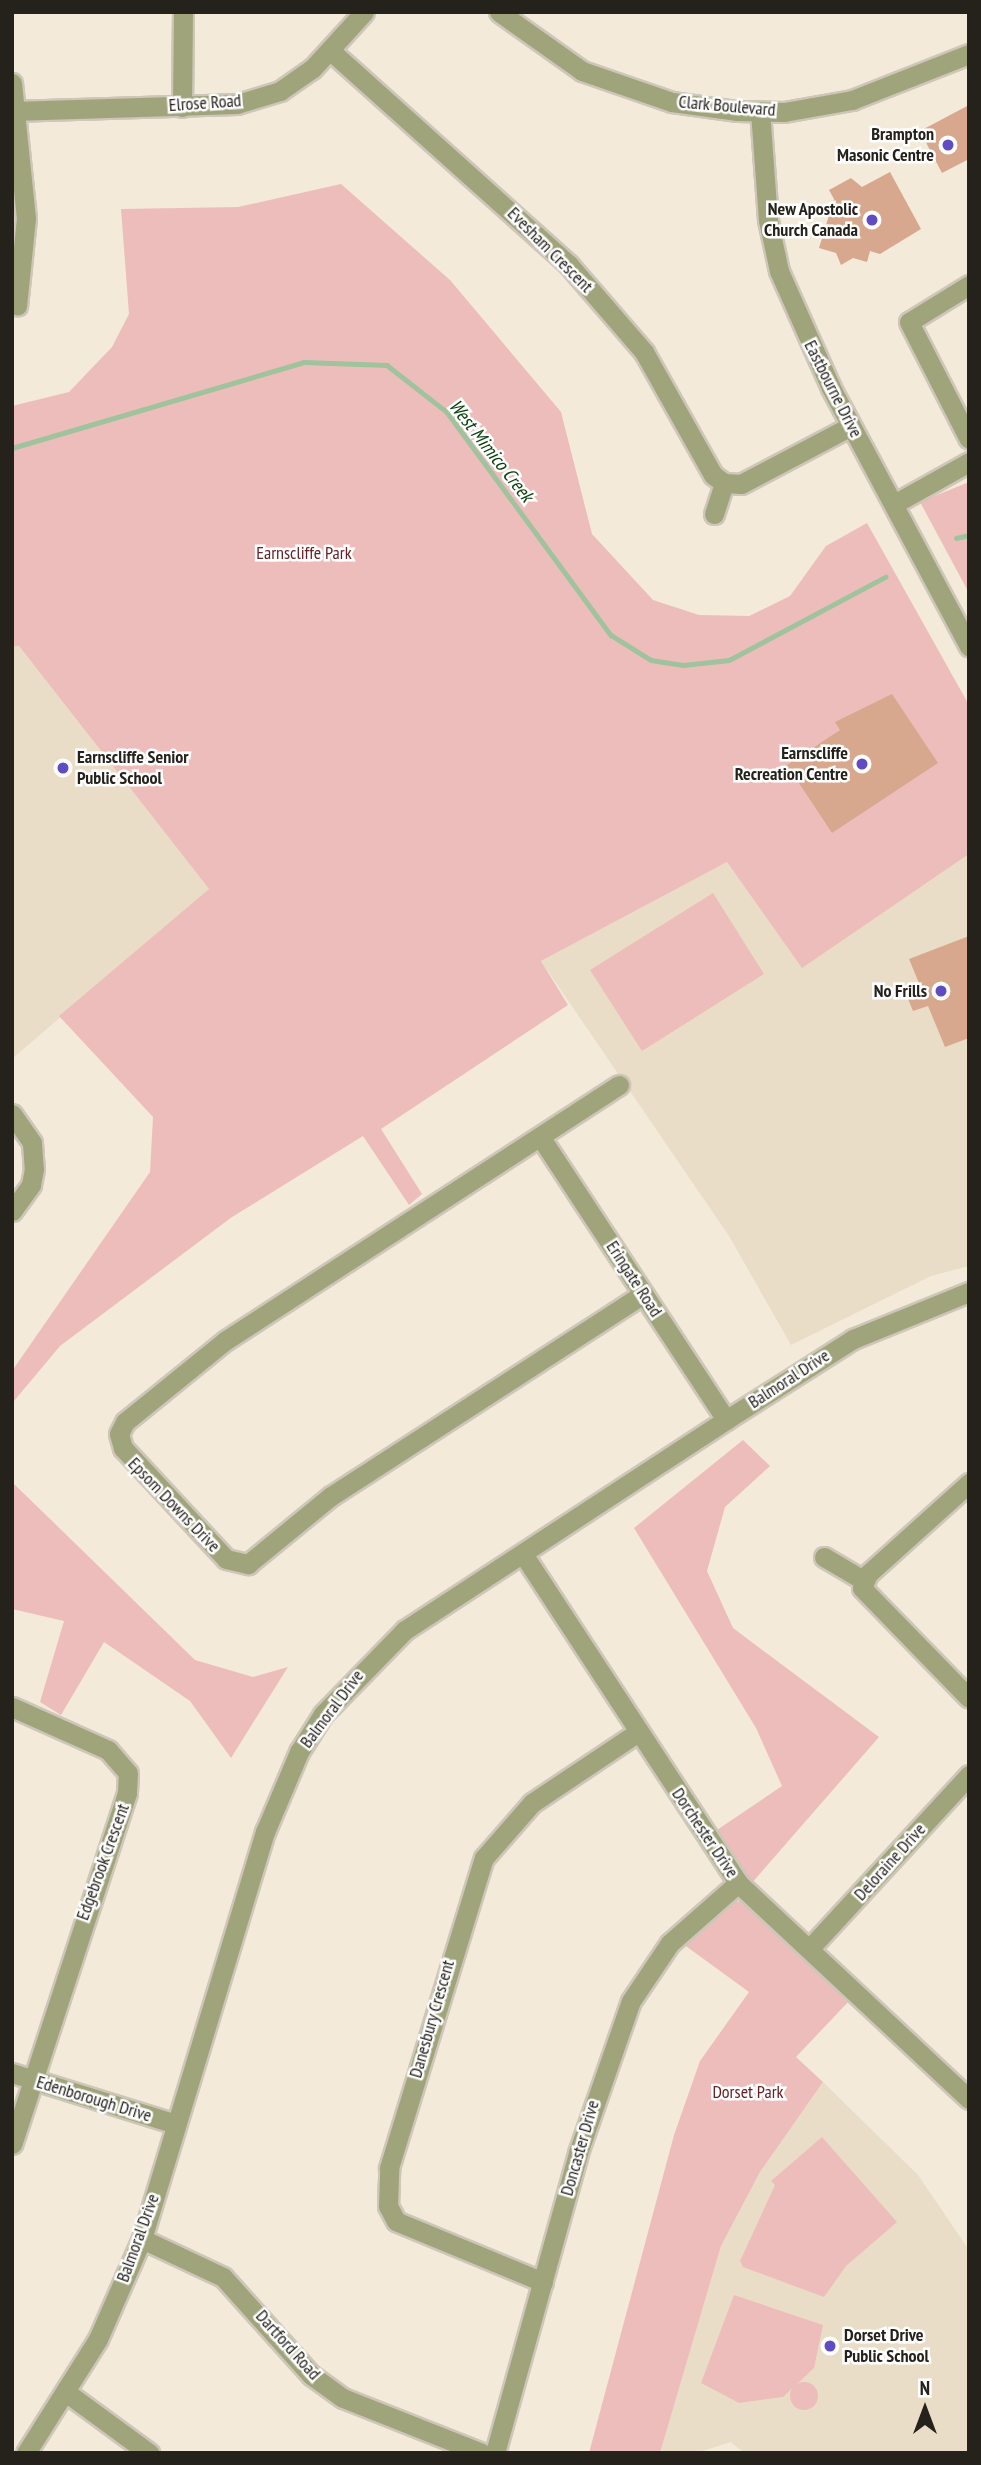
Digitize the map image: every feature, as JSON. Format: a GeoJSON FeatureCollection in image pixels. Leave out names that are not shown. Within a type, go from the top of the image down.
{"type":"FeatureCollection","features":[{"type":"Feature","properties":{"kind":"street"},"geometry":{"type":"LineString","coordinates":[[182,107],[184,12]]}},
{"type":"Feature","properties":{"kind":"street","name":"Elrose Road"},"geometry":{"type":"LineString","coordinates":[[14,111],[237,104],[280,90],[333,53],[364,12]]}},
{"type":"Feature","properties":{"kind":"street","name":"Clark Boulevard"},"geometry":{"type":"LineString","coordinates":[[499,12],[582,71],[631,90],[760,111],[880,93],[969,54]]}},
{"type":"Feature","properties":{"kind":"street","name":"Evesham Crescent"},"geometry":{"type":"LineString","coordinates":[[333,53],[569,265],[645,352],[713,475],[724,483]]}},
{"type":"Feature","properties":{"kind":"street"},"geometry":{"type":"LineString","coordinates":[[12,83],[26,218],[17,306]]}},
{"type":"Feature","properties":{"kind":"street","name":"Eastbourne Drive"},"geometry":{"type":"LineString","coordinates":[[760,111],[768,220],[779,271],[851,425],[969,646]]}},
{"type":"Feature","properties":{"kind":"street"},"geometry":{"type":"LineString","coordinates":[[967,428],[909,322],[969,285]]}},
{"type":"Feature","properties":{"kind":"street"},"geometry":{"type":"LineString","coordinates":[[714,514],[724,483],[741,485],[851,425]]}},
{"type":"Feature","properties":{"kind":"street"},"geometry":{"type":"LineString","coordinates":[[894,504],[969,462]]}},
{"type":"Feature","properties":{"kind":"street","name":"Epsom Downs Drive"},"geometry":{"type":"LineString","coordinates":[[619,1085],[226,1340],[125,1422],[119,1434],[128,1460],[226,1559],[248,1564],[331,1496],[643,1294]]}},
{"type":"Feature","properties":{"kind":"street"},"geometry":{"type":"LineString","coordinates":[[12,1115],[32,1143],[34,1169],[32,1185],[12,1211]]}},
{"type":"Feature","properties":{"kind":"street","name":"Eringate Road"},"geometry":{"type":"LineString","coordinates":[[541,1138],[726,1420]]}},
{"type":"Feature","properties":{"kind":"street","name":"Balmoral Drive"},"geometry":{"type":"LineString","coordinates":[[26,2453],[67,2393],[142,2239],[265,1832],[299,1752],[362,1668],[405,1630],[853,1339],[969,1292]]}},
{"type":"Feature","properties":{"kind":"street"},"geometry":{"type":"LineString","coordinates":[[863,1580],[969,1483]]}},
{"type":"Feature","properties":{"kind":"street","name":"Dorchester Drive"},"geometry":{"type":"LineString","coordinates":[[523,1553],[738,1883],[969,2099]]}},
{"type":"Feature","properties":{"kind":"street"},"geometry":{"type":"LineString","coordinates":[[824,1557],[863,1580],[866,1595],[969,1698]]}},
{"type":"Feature","properties":{"kind":"street","name":"Edgebrook Crescent"},"geometry":{"type":"LineString","coordinates":[[12,1707],[108,1750],[128,1773],[127,1793],[32,2079]]}},
{"type":"Feature","properties":{"kind":"street","name":"Danesbury Crescent"},"geometry":{"type":"LineString","coordinates":[[543,2282],[396,2221],[388,2206],[389,2168],[484,1858],[532,1803],[638,1732]]}},
{"type":"Feature","properties":{"kind":"street","name":"Deloraine Drive"},"geometry":{"type":"LineString","coordinates":[[810,1948],[969,1775]]}},
{"type":"Feature","properties":{"kind":"street","name":"Doncaster Drive"},"geometry":{"type":"LineString","coordinates":[[495,2453],[603,2070],[640,1981],[670,1943],[738,1883]]}},
{"type":"Feature","properties":{"kind":"street","name":"Edenborough Drive"},"geometry":{"type":"LineString","coordinates":[[12,2073],[176,2124]]}},
{"type":"Feature","properties":{"kind":"street"},"geometry":{"type":"LineString","coordinates":[[12,2144],[32,2079]]}},
{"type":"Feature","properties":{"kind":"street","name":"Dartford Road"},"geometry":{"type":"LineString","coordinates":[[142,2239],[223,2277],[311,2375],[343,2398],[482,2453]]}},
{"type":"Feature","properties":{"kind":"street"},"geometry":{"type":"LineString","coordinates":[[67,2393],[146,2452]]}},
{"type":"Feature","properties":{"kind":"shaded area","name":"Earnscliffe Senior Public School"},"geometry":{"type":"Polygon","coordinates":[[[19,646],[209,889],[12,1059],[12,647],[19,646]]]}},
{"type":"Feature","properties":{"kind":"shaded area"},"geometry":{"type":"Polygon","coordinates":[[[969,854],[969,1266],[931,1276],[791,1345],[729,1236],[541,961],[727,862],[802,967],[969,854]]]}},
{"type":"Feature","properties":{"kind":"shaded area","name":"Dorset Drive Public School"},"geometry":{"type":"Polygon","coordinates":[[[823,2082],[918,2175],[969,2250],[969,2453],[744,2453],[731,2442],[696,2453],[660,2453],[721,2246],[760,2172],[823,2082]]]}},
{"type":"Feature","properties":{"kind":"green space","name":"Earnscliffe Park"},"geometry":{"type":"Polygon","coordinates":[[[341,184],[450,280],[561,412],[592,534],[653,600],[699,615],[749,616],[790,596],[826,546],[867,523],[969,705],[969,854],[802,968],[727,862],[541,961],[568,1005],[381,1129],[422,1194],[409,1205],[363,1136],[232,1217],[60,1346],[14,1401],[12,1414],[12,1371],[150,1172],[153,1117],[59,1016],[209,889],[19,646],[12,647],[12,406],[69,392],[112,347],[129,314],[121,209],[238,207],[341,184]]]}},
{"type":"Feature","properties":{"kind":"green space"},"geometry":{"type":"Polygon","coordinates":[[[969,482],[969,593],[920,502],[969,482]]]}},
{"type":"Feature","properties":{"kind":"green space"},"geometry":{"type":"Polygon","coordinates":[[[713,893],[764,974],[642,1051],[590,970],[713,893]]]}},
{"type":"Feature","properties":{"kind":"green space"},"geometry":{"type":"Polygon","coordinates":[[[743,1440],[770,1466],[725,1507],[707,1571],[733,1628],[879,1737],[751,1884],[714,1832],[782,1786],[756,1728],[634,1528],[743,1440]]]}},
{"type":"Feature","properties":{"kind":"green space"},"geometry":{"type":"Polygon","coordinates":[[[12,1482],[195,1660],[253,1677],[288,1667],[231,1758],[190,1701],[104,1642],[61,1715],[40,1702],[64,1621],[12,1609],[12,1482]]]}},
{"type":"Feature","properties":{"kind":"green space","name":"Dorset Park"},"geometry":{"type":"Polygon","coordinates":[[[742,1901],[850,2000],[796,2057],[823,2082],[760,2172],[721,2246],[660,2453],[589,2453],[674,2135],[700,2061],[749,1992],[683,1944],[732,1902],[742,1901]]]}},
{"type":"Feature","properties":{"kind":"green space"},"geometry":{"type":"Polygon","coordinates":[[[822,2137],[897,2222],[846,2266],[824,2297],[743,2267],[740,2261],[775,2185],[771,2181],[822,2137]]]}},
{"type":"Feature","properties":{"kind":"green space"},"geometry":{"type":"Polygon","coordinates":[[[734,2295],[823,2325],[814,2368],[783,2397],[739,2403],[701,2383],[734,2295]]]}},
{"type":"Feature","properties":{"kind":"green space"},"geometry":{"type":"Polygon","coordinates":[[[804,2382],[814,2386],[818,2396],[814,2406],[804,2410],[794,2406],[790,2396],[794,2386],[804,2382]]]}},
{"type":"Feature","properties":{"kind":"building","name":"Brampton Masonic Centre"},"geometry":{"type":"Polygon","coordinates":[[[969,105],[969,159],[942,173],[920,131],[969,105]]]}},
{"type":"Feature","properties":{"kind":"building","name":"New Apostolic Church Canada"},"geometry":{"type":"Polygon","coordinates":[[[890,172],[921,229],[880,254],[870,251],[867,262],[853,258],[841,265],[836,253],[819,248],[834,199],[829,190],[851,178],[862,187],[890,172]]]}},
{"type":"Feature","properties":{"kind":"building","name":"Earnscliffe Recreation Centre"},"geometry":{"type":"Polygon","coordinates":[[[892,694],[938,763],[832,833],[787,765],[840,730],[835,722],[892,694]]]}},
{"type":"Feature","properties":{"kind":"building","name":"No Frills"},"geometry":{"type":"Polygon","coordinates":[[[969,936],[969,1038],[945,1047],[928,1006],[913,1011],[906,994],[921,988],[909,959],[969,936]]]}},
{"type":"Feature","properties":{"kind":"waterway","name":"West Mimico Creek"},"geometry":{"type":"LineString","coordinates":[[12,448],[304,362],[387,365],[447,412],[611,635],[651,660],[683,665],[729,660],[885,577]]}},
{"type":"Feature","properties":{"kind":"waterway","name":"West Mimico Creek"},"geometry":{"type":"LineString","coordinates":[[956,538],[969,535]]}},
{"type":"Feature","properties":{"kind":"place","name":"Brampton Masonic Centre"},"geometry":{"type":"Point","coordinates":[948,145]}},
{"type":"Feature","properties":{"kind":"place","name":"New Apostolic Church Canada"},"geometry":{"type":"Point","coordinates":[872,220]}},
{"type":"Feature","properties":{"kind":"place","name":"Earnscliffe Recreation Centre"},"geometry":{"type":"Point","coordinates":[862,764]}},
{"type":"Feature","properties":{"kind":"place","name":"Earnscliffe Senior Public School"},"geometry":{"type":"Point","coordinates":[63,768]}},
{"type":"Feature","properties":{"kind":"place","name":"No Frills"},"geometry":{"type":"Point","coordinates":[941,991]}},
{"type":"Feature","properties":{"kind":"place","name":"Dorset Drive Public School"},"geometry":{"type":"Point","coordinates":[830,2346]}}]}
